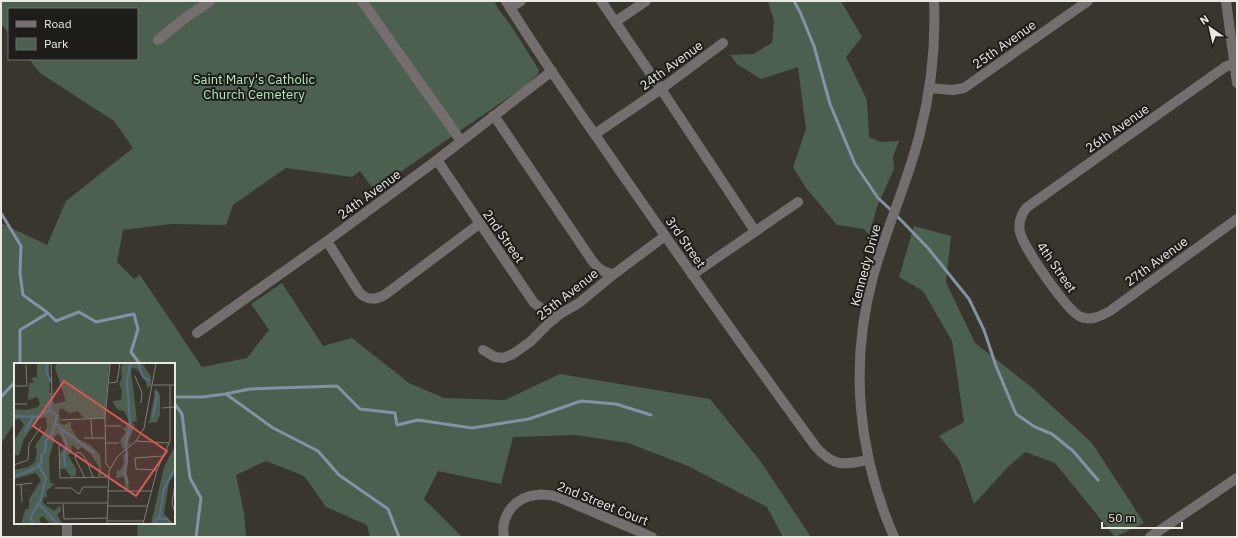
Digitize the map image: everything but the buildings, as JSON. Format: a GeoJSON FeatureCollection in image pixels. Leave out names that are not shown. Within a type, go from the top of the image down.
{"type":"FeatureCollection","features":[{"type":"Feature","properties":{"kind":"street"},"geometry":{"type":"LineString","coordinates":[[158,40],[185,18],[210,1]]}},
{"type":"Feature","properties":{"kind":"street"},"geometry":{"type":"LineString","coordinates":[[362,1],[461,141]]}},
{"type":"Feature","properties":{"kind":"street"},"geometry":{"type":"LineString","coordinates":[[508,5],[521,1]]}},
{"type":"Feature","properties":{"kind":"street"},"geometry":{"type":"LineString","coordinates":[[601,1],[755,231]]}},
{"type":"Feature","properties":{"kind":"street"},"geometry":{"type":"LineString","coordinates":[[615,22],[646,1]]}},
{"type":"Feature","properties":{"kind":"street","name":"Kennedy Drive"},"geometry":{"type":"LineString","coordinates":[[894,537],[885,517],[868,460],[861,417],[859,379],[866,306],[873,276],[920,133],[929,88],[934,44],[934,1]]}},
{"type":"Feature","properties":{"kind":"street","name":"25th Avenue"},"geometry":{"type":"LineString","coordinates":[[929,88],[953,90],[964,88],[1088,1]]}},
{"type":"Feature","properties":{"kind":"street"},"geometry":{"type":"LineString","coordinates":[[1226,1],[1237,83]]}},
{"type":"Feature","properties":{"kind":"street","name":"3rd Street"},"geometry":{"type":"LineString","coordinates":[[508,5],[692,275],[757,367],[820,451],[835,463],[842,464],[868,460]]}},
{"type":"Feature","properties":{"kind":"street","name":"24th Avenue"},"geometry":{"type":"LineString","coordinates":[[595,134],[661,89],[723,43]]}},
{"type":"Feature","properties":{"kind":"street","name":"26th Avenue"},"geometry":{"type":"LineString","coordinates":[[1020,220],[1026,208],[1225,67],[1235,63]]}},
{"type":"Feature","properties":{"kind":"street","name":"24th Avenue"},"geometry":{"type":"LineString","coordinates":[[197,333],[327,241],[437,160],[552,71]]}},
{"type":"Feature","properties":{"kind":"street"},"geometry":{"type":"LineString","coordinates":[[493,116],[593,262],[606,273],[614,274]]}},
{"type":"Feature","properties":{"kind":"street","name":"2nd Street"},"geometry":{"type":"LineString","coordinates":[[437,160],[534,303],[541,308],[560,314]]}},
{"type":"Feature","properties":{"kind":"street"},"geometry":{"type":"LineString","coordinates":[[692,275],[798,202]]}},
{"type":"Feature","properties":{"kind":"street","name":"27th Avenue"},"geometry":{"type":"LineString","coordinates":[[1088,318],[1096,318],[1110,311],[1237,219]]}},
{"type":"Feature","properties":{"kind":"street","name":"4th Street"},"geometry":{"type":"LineString","coordinates":[[1020,220],[1020,233],[1037,265],[1068,306],[1081,317],[1088,318]]}},
{"type":"Feature","properties":{"kind":"street"},"geometry":{"type":"LineString","coordinates":[[327,241],[359,292],[362,296],[369,299],[381,297],[479,224]]}},
{"type":"Feature","properties":{"kind":"street","name":"25th Avenue"},"geometry":{"type":"LineString","coordinates":[[483,350],[495,356],[508,358],[530,342],[560,314],[579,303],[614,274],[665,236]]}},
{"type":"Feature","properties":{"kind":"street"},"geometry":{"type":"LineString","coordinates":[[1150,537],[1237,478]]}},
{"type":"Feature","properties":{"kind":"street","name":"2nd Street Court"},"geometry":{"type":"LineString","coordinates":[[504,537],[504,523],[506,516],[513,506],[523,499],[535,495],[558,497],[652,537]]}},
{"type":"Feature","properties":{"kind":"street"},"geometry":{"type":"LineString","coordinates":[[66,537],[67,524]]}},
{"type":"Feature","properties":{"kind":"green space","name":"Saint Mary's Catholic Church Cemetery"},"geometry":{"type":"Polygon","coordinates":[[[1,1],[494,1],[539,70],[538,74],[524,87],[374,190],[360,171],[352,177],[286,168],[233,205],[226,225],[171,224],[123,230],[117,262],[134,279],[140,275],[202,367],[247,358],[269,330],[251,304],[282,283],[323,346],[352,338],[409,383],[444,398],[505,400],[560,374],[710,399],[761,462],[811,537],[783,537],[767,507],[688,466],[628,443],[576,435],[513,437],[501,484],[438,471],[424,499],[462,537],[370,537],[367,525],[326,507],[304,476],[266,461],[236,475],[244,513],[246,537],[137,537],[138,524],[175,524],[175,363],[14,363],[14,424],[1,444],[1,223],[47,245],[66,201],[133,148],[114,121],[40,73],[30,60],[138,60],[138,8],[8,8],[8,32],[1,24],[1,1]]]}},
{"type":"Feature","properties":{"kind":"green space"},"geometry":{"type":"Polygon","coordinates":[[[768,1],[841,1],[862,37],[846,57],[867,100],[869,137],[880,142],[899,141],[893,157],[894,169],[877,207],[869,235],[864,229],[837,225],[806,188],[793,167],[806,129],[798,67],[761,79],[737,64],[730,55],[753,54],[772,43],[774,21],[768,1]]]}},
{"type":"Feature","properties":{"kind":"green space"},"geometry":{"type":"Polygon","coordinates":[[[914,226],[951,236],[946,282],[975,343],[1030,386],[1092,443],[1144,523],[1115,537],[1055,463],[1025,452],[1008,467],[974,504],[959,460],[939,436],[964,422],[952,341],[923,291],[899,277],[914,226]]]}},
{"type":"Feature","properties":{"kind":"waterway"},"geometry":{"type":"LineString","coordinates":[[794,1],[814,46],[830,104],[855,164],[878,198],[892,211]]}},
{"type":"Feature","properties":{"kind":"waterway"},"geometry":{"type":"LineString","coordinates":[[1,213],[21,246],[20,273],[23,295],[48,313],[56,321],[79,312],[96,322],[134,314],[138,329],[131,352],[139,363]]}},
{"type":"Feature","properties":{"kind":"waterway"},"geometry":{"type":"LineString","coordinates":[[896,215],[928,248],[969,299],[984,330],[996,366],[1016,414],[1035,427],[1052,434],[1073,451],[1098,480]]}},
{"type":"Feature","properties":{"kind":"waterway"},"geometry":{"type":"LineString","coordinates":[[20,363],[20,330],[48,313]]}},
{"type":"Feature","properties":{"kind":"waterway"},"geometry":{"type":"LineString","coordinates":[[1,397],[14,383]]}},
{"type":"Feature","properties":{"kind":"waterway"},"geometry":{"type":"LineString","coordinates":[[175,397],[202,397],[250,389],[337,386],[360,409],[395,413],[397,425],[418,420],[472,428],[529,419],[581,401],[616,404],[651,415]]}},
{"type":"Feature","properties":{"kind":"waterway"},"geometry":{"type":"LineString","coordinates":[[226,394],[273,428],[318,451],[339,475],[388,509],[399,537]]}},
{"type":"Feature","properties":{"kind":"waterway"},"geometry":{"type":"LineString","coordinates":[[175,404],[182,414],[190,478],[201,498],[196,537]]}}]}
